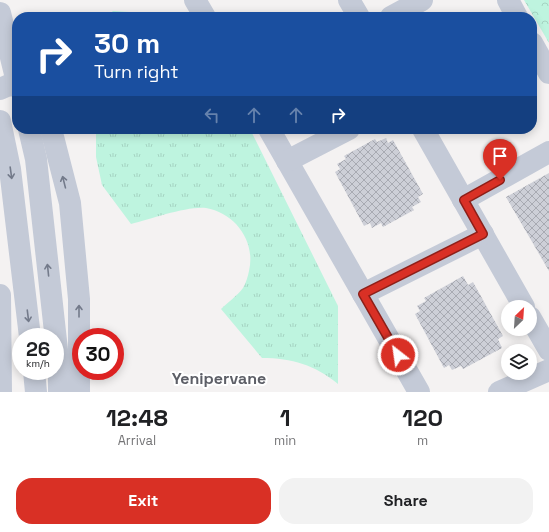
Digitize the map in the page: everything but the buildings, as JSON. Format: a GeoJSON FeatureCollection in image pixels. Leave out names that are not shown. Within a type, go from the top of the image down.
{"type":"FeatureCollection","features":[{"type":"Feature","properties":{"kind":"street"},"geometry":{"type":"LineString","coordinates":[[195,0],[201,12]]}},
{"type":"Feature","properties":{"kind":"street"},"geometry":{"type":"LineString","coordinates":[[349,0],[356,12]]}},
{"type":"Feature","properties":{"kind":"street"},"geometry":{"type":"LineString","coordinates":[[400,12],[422,0]]}},
{"type":"Feature","properties":{"kind":"street"},"geometry":{"type":"LineString","coordinates":[[508,0],[515,12]]}},
{"type":"Feature","properties":{"kind":"street"},"geometry":{"type":"LineString","coordinates":[[0,13],[12,62]]}},
{"type":"Feature","properties":{"kind":"street"},"geometry":{"type":"LineString","coordinates":[[537,52],[549,73]]}},
{"type":"Feature","properties":{"kind":"street"},"geometry":{"type":"LineString","coordinates":[[0,64],[12,65]]}},
{"type":"Feature","properties":{"kind":"street"},"geometry":{"type":"LineString","coordinates":[[0,88],[12,85]]}},
{"type":"Feature","properties":{"kind":"street"},"geometry":{"type":"LineString","coordinates":[[0,122],[10,169],[29,328]]}},
{"type":"Feature","properties":{"kind":"street"},"geometry":{"type":"LineString","coordinates":[[30,134],[36,159],[59,368],[59,392]]}},
{"type":"Feature","properties":{"kind":"street"},"geometry":{"type":"LineString","coordinates":[[52,134],[70,204],[79,299],[79,392]]}},
{"type":"Feature","properties":{"kind":"street"},"geometry":{"type":"LineString","coordinates":[[272,134],[419,392]]}},
{"type":"Feature","properties":{"kind":"street"},"geometry":{"type":"LineString","coordinates":[[287,161],[339,134]]}},
{"type":"Feature","properties":{"kind":"street"},"geometry":{"type":"LineString","coordinates":[[426,134],[520,300]]}},
{"type":"Feature","properties":{"kind":"street"},"geometry":{"type":"LineString","coordinates":[[464,200],[549,152]]}},
{"type":"Feature","properties":{"kind":"street"},"geometry":{"type":"LineString","coordinates":[[363,294],[483,234]]}},
{"type":"Feature","properties":{"kind":"street"},"geometry":{"type":"LineString","coordinates":[[0,295],[1,392]]}},
{"type":"Feature","properties":{"kind":"street"},"geometry":{"type":"LineString","coordinates":[[500,392],[549,370]]}},
{"type":"Feature","properties":{"kind":"street"},"geometry":{"type":"LineString","coordinates":[[35,380],[36,392]]}},
{"type":"Feature","properties":{"kind":"green space"},"geometry":{"type":"Polygon","coordinates":[[[524,0],[549,0],[549,43],[537,22],[537,12],[531,12],[524,0]]]}},
{"type":"Feature","properties":{"kind":"green space"},"geometry":{"type":"Polygon","coordinates":[[[96,134],[252,134],[338,306],[338,384],[312,367],[283,359],[262,358],[221,309],[243,288],[249,271],[249,249],[246,239],[234,222],[216,211],[206,208],[198,208],[179,211],[131,224],[102,185],[96,157],[96,134]]]}},
{"type":"Feature","properties":{"kind":"district","name":"Yenipervane"},"geometry":{"type":"Point","coordinates":[219,378]}},
{"type":"Feature","properties":{"kind":"route"},"geometry":{"type":"LineString","coordinates":[[398,355],[363,294],[483,234],[464,200],[500,180]]}}]}
